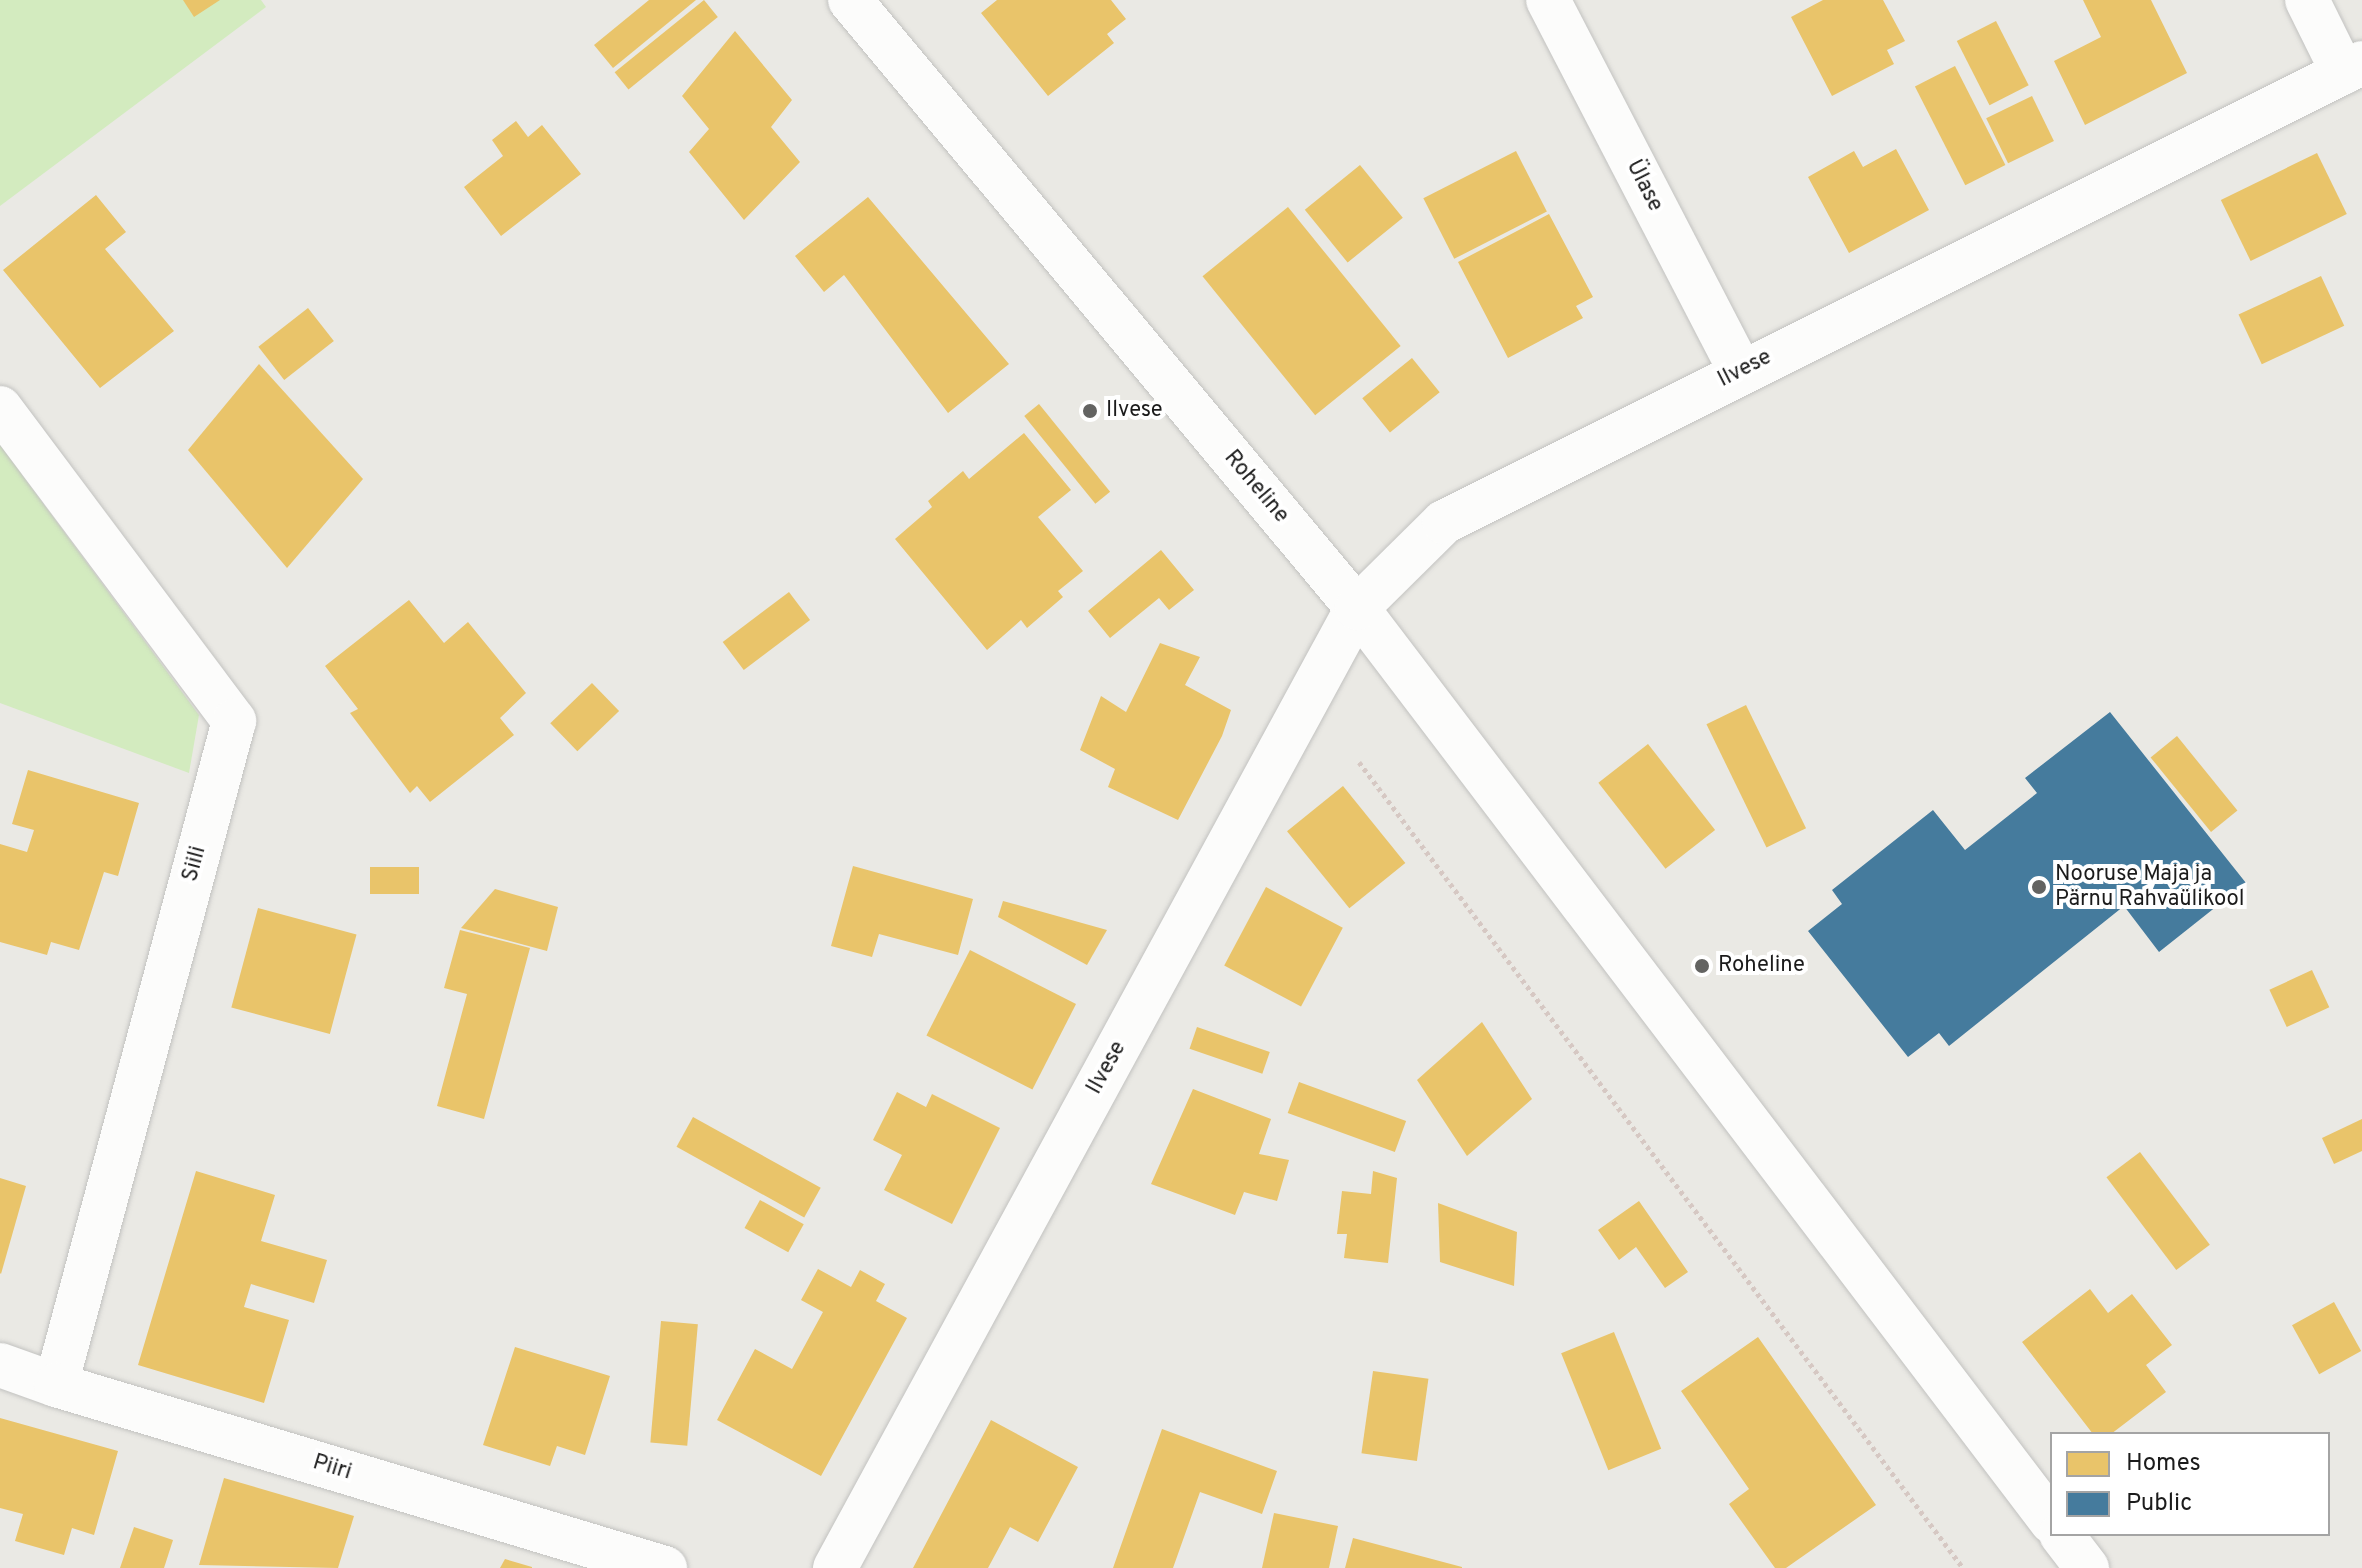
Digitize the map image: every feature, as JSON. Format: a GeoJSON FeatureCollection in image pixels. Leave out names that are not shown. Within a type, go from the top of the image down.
{"type":"FeatureCollection","features":[{"type":"Feature","properties":{"kind":"street","name":"Roheline"},"geometry":{"type":"LineString","coordinates":[[850,0],[1357,608],[2050,1519]]}},
{"type":"Feature","properties":{"kind":"street","name":"Ülase"},"geometry":{"type":"LineString","coordinates":[[1548,0],[1740,371]]}},
{"type":"Feature","properties":{"kind":"street"},"geometry":{"type":"LineString","coordinates":[[2307,0],[2352,68]]}},
{"type":"Feature","properties":{"kind":"street","name":"Ilvese"},"geometry":{"type":"LineString","coordinates":[[835,1568],[1357,608],[1444,522],[1740,371],[2352,68]]}},
{"type":"Feature","properties":{"kind":"street","name":"Siili"},"geometry":{"type":"LineString","coordinates":[[0,408],[234,721],[56,1385]]}},
{"type":"Feature","properties":{"kind":"street","name":"Piiri"},"geometry":{"type":"LineString","coordinates":[[0,1365],[56,1385],[665,1568]]}},
{"type":"Feature","properties":{"kind":"street"},"geometry":{"type":"LineString","coordinates":[[2063,1536],[2087,1568]]}},
{"type":"Feature","properties":{"kind":"path"},"geometry":{"type":"LineString","coordinates":[[1359,762],[1963,1568]]}},
{"type":"Feature","properties":{"kind":"green space"},"geometry":{"type":"Polygon","coordinates":[[[0,0],[261,0],[266,7],[0,206],[0,0]]]}},
{"type":"Feature","properties":{"kind":"green space"},"geometry":{"type":"Polygon","coordinates":[[[0,445],[199,715],[189,773],[0,703],[0,445]]]}},
{"type":"Feature","properties":{"kind":"building: Homes"},"geometry":{"type":"Polygon","coordinates":[[[183,0],[220,0],[194,17],[183,0]]]}},
{"type":"Feature","properties":{"kind":"building: Homes"},"geometry":{"type":"Polygon","coordinates":[[[649,0],[696,0],[613,68],[594,45],[649,0]]]}},
{"type":"Feature","properties":{"kind":"building: Homes"},"geometry":{"type":"Polygon","coordinates":[[[704,0],[718,17],[628,89],[615,72],[704,0]]]}},
{"type":"Feature","properties":{"kind":"building: Homes"},"geometry":{"type":"Polygon","coordinates":[[[997,0],[1111,0],[1126,19],[1107,34],[1114,43],[1048,96],[981,13],[997,0]]]}},
{"type":"Feature","properties":{"kind":"building: Homes"},"geometry":{"type":"Polygon","coordinates":[[[1823,0],[1883,0],[1905,41],[1887,50],[1894,64],[1832,96],[1791,17],[1823,0]]]}},
{"type":"Feature","properties":{"kind":"building: Homes"},"geometry":{"type":"Polygon","coordinates":[[[2083,0],[2151,0],[2187,73],[2085,125],[2054,61],[2101,37],[2083,0]]]}},
{"type":"Feature","properties":{"kind":"building: Homes"},"geometry":{"type":"Polygon","coordinates":[[[1996,21],[2029,85],[1989,105],[1957,41],[1996,21]]]}},
{"type":"Feature","properties":{"kind":"building: Homes"},"geometry":{"type":"Polygon","coordinates":[[[735,31],[792,100],[771,127],[800,162],[744,220],[689,152],[709,129],[682,96],[735,31]]]}},
{"type":"Feature","properties":{"kind":"building: Homes"},"geometry":{"type":"Polygon","coordinates":[[[1955,66],[2005,165],[1965,185],[1915,86],[1955,66]]]}},
{"type":"Feature","properties":{"kind":"building: Homes"},"geometry":{"type":"Polygon","coordinates":[[[2032,96],[2054,141],[2008,163],[1986,118],[2032,96]]]}},
{"type":"Feature","properties":{"kind":"building: Homes"},"geometry":{"type":"Polygon","coordinates":[[[516,121],[528,137],[542,125],[581,174],[501,236],[464,187],[503,156],[492,140],[516,121]]]}},
{"type":"Feature","properties":{"kind":"building: Homes"},"geometry":{"type":"Polygon","coordinates":[[[1896,149],[1929,210],[1849,253],[1808,177],[1854,151],[1863,167],[1896,149]]]}},
{"type":"Feature","properties":{"kind":"building: Homes"},"geometry":{"type":"Polygon","coordinates":[[[1516,151],[1547,212],[1454,259],[1423,198],[1516,151]]]}},
{"type":"Feature","properties":{"kind":"building: Homes"},"geometry":{"type":"Polygon","coordinates":[[[2317,153],[2347,214],[2251,261],[2221,200],[2317,153]]]}},
{"type":"Feature","properties":{"kind":"building: Homes"},"geometry":{"type":"Polygon","coordinates":[[[1360,165],[1403,218],[1348,263],[1305,210],[1360,165]]]}},
{"type":"Feature","properties":{"kind":"building: Homes"},"geometry":{"type":"Polygon","coordinates":[[[96,195],[126,232],[105,249],[174,331],[100,388],[3,270],[96,195]]]}},
{"type":"Feature","properties":{"kind":"building: Homes"},"geometry":{"type":"Polygon","coordinates":[[[868,197],[1009,364],[948,413],[844,275],[824,292],[795,256],[868,197]]]}},
{"type":"Feature","properties":{"kind":"building: Homes"},"geometry":{"type":"Polygon","coordinates":[[[1288,207],[1401,346],[1315,415],[1203,276],[1288,207]]]}},
{"type":"Feature","properties":{"kind":"building: Homes"},"geometry":{"type":"Polygon","coordinates":[[[1549,214],[1593,297],[1576,306],[1583,318],[1508,358],[1458,262],[1549,214]]]}},
{"type":"Feature","properties":{"kind":"building: Homes"},"geometry":{"type":"Polygon","coordinates":[[[2321,276],[2344,326],[2262,364],[2239,314],[2321,276]]]}},
{"type":"Feature","properties":{"kind":"building: Homes"},"geometry":{"type":"Polygon","coordinates":[[[308,308],[334,341],[284,380],[258,347],[308,308]]]}},
{"type":"Feature","properties":{"kind":"building: Homes"},"geometry":{"type":"Polygon","coordinates":[[[1412,358],[1440,392],[1390,432],[1362,398],[1412,358]]]}},
{"type":"Feature","properties":{"kind":"building: Homes"},"geometry":{"type":"Polygon","coordinates":[[[259,364],[363,479],[287,568],[188,450],[259,364]]]}},
{"type":"Feature","properties":{"kind":"building: Homes"},"geometry":{"type":"Polygon","coordinates":[[[1039,404],[1110,492],[1095,504],[1024,416],[1039,404]]]}},
{"type":"Feature","properties":{"kind":"building: Homes"},"geometry":{"type":"Polygon","coordinates":[[[1024,433],[1071,490],[1038,517],[1083,571],[1058,591],[1063,597],[1027,628],[1021,620],[987,650],[895,539],[932,507],[928,501],[963,471],[969,479],[1024,433]]]}},
{"type":"Feature","properties":{"kind":"building: Homes"},"geometry":{"type":"Polygon","coordinates":[[[1161,550],[1194,590],[1169,610],[1159,598],[1110,638],[1088,611],[1161,550]]]}},
{"type":"Feature","properties":{"kind":"building: Homes"},"geometry":{"type":"Polygon","coordinates":[[[789,592],[810,620],[744,670],[723,642],[789,592]]]}},
{"type":"Feature","properties":{"kind":"building: Homes"},"geometry":{"type":"Polygon","coordinates":[[[409,600],[444,643],[468,622],[526,693],[500,718],[514,735],[430,802],[417,786],[410,793],[350,713],[358,709],[325,666],[409,600]]]}},
{"type":"Feature","properties":{"kind":"building: Homes"},"geometry":{"type":"Polygon","coordinates":[[[1160,643],[1200,657],[1185,685],[1231,710],[1222,736],[1178,820],[1108,787],[1115,769],[1080,750],[1101,696],[1126,712],[1160,643]]]}},
{"type":"Feature","properties":{"kind":"building: Homes"},"geometry":{"type":"Polygon","coordinates":[[[592,683],[619,711],[577,751],[550,723],[592,683]]]}},
{"type":"Feature","properties":{"kind":"building: Homes"},"geometry":{"type":"Polygon","coordinates":[[[1746,705],[1806,828],[1767,847],[1706,724],[1746,705]]]}},
{"type":"Feature","properties":{"kind":"building: Homes"},"geometry":{"type":"Polygon","coordinates":[[[2177,736],[2237,811],[2211,832],[2151,757],[2177,736]]]}},
{"type":"Feature","properties":{"kind":"building: Homes"},"geometry":{"type":"Polygon","coordinates":[[[1648,744],[1715,830],[1665,869],[1598,783],[1648,744]]]}},
{"type":"Feature","properties":{"kind":"building: Homes"},"geometry":{"type":"Polygon","coordinates":[[[28,770],[139,803],[118,876],[104,872],[79,950],[51,942],[47,955],[0,942],[0,844],[27,852],[34,830],[12,824],[28,770]]]}},
{"type":"Feature","properties":{"kind":"building: Homes"},"geometry":{"type":"Polygon","coordinates":[[[1343,786],[1405,863],[1349,908],[1287,831],[1343,786]]]}},
{"type":"Feature","properties":{"kind":"building: Homes"},"geometry":{"type":"Polygon","coordinates":[[[853,866],[973,899],[958,955],[879,934],[872,957],[831,946],[853,866]]]}},
{"type":"Feature","properties":{"kind":"building: Homes"},"geometry":{"type":"Polygon","coordinates":[[[370,867],[419,867],[419,894],[370,894],[370,867]]]}},
{"type":"Feature","properties":{"kind":"building: Homes"},"geometry":{"type":"Polygon","coordinates":[[[1266,887],[1343,928],[1301,1006],[1224,966],[1266,887]]]}},
{"type":"Feature","properties":{"kind":"building: Homes"},"geometry":{"type":"Polygon","coordinates":[[[495,889],[558,907],[547,951],[461,928],[495,889]]]}},
{"type":"Feature","properties":{"kind":"building: Homes"},"geometry":{"type":"Polygon","coordinates":[[[1003,901],[1107,930],[1087,965],[998,917],[1003,901]]]}},
{"type":"Feature","properties":{"kind":"building: Homes"},"geometry":{"type":"Polygon","coordinates":[[[258,908],[357,934],[330,1034],[231,1007],[258,908]]]}},
{"type":"Feature","properties":{"kind":"building: Homes"},"geometry":{"type":"Polygon","coordinates":[[[460,930],[530,948],[484,1119],[437,1106],[467,994],[444,988],[460,930]]]}},
{"type":"Feature","properties":{"kind":"building: Homes"},"geometry":{"type":"Polygon","coordinates":[[[970,950],[1076,1004],[1032,1090],[926,1036],[970,950]]]}},
{"type":"Feature","properties":{"kind":"building: Homes"},"geometry":{"type":"Polygon","coordinates":[[[2312,970],[2329,1007],[2287,1027],[2269,990],[2312,970]]]}},
{"type":"Feature","properties":{"kind":"building: Homes"},"geometry":{"type":"Polygon","coordinates":[[[1482,1022],[1532,1099],[1467,1156],[1417,1080],[1482,1022]]]}},
{"type":"Feature","properties":{"kind":"building: Homes"},"geometry":{"type":"Polygon","coordinates":[[[1197,1027],[1270,1052],[1262,1074],[1190,1049],[1197,1027]]]}},
{"type":"Feature","properties":{"kind":"building: Homes"},"geometry":{"type":"Polygon","coordinates":[[[1299,1082],[1406,1121],[1395,1152],[1288,1113],[1299,1082]]]}},
{"type":"Feature","properties":{"kind":"building: Homes"},"geometry":{"type":"Polygon","coordinates":[[[1193,1089],[1271,1119],[1259,1154],[1289,1160],[1277,1201],[1244,1192],[1235,1215],[1151,1184],[1193,1089]]]}},
{"type":"Feature","properties":{"kind":"building: Homes"},"geometry":{"type":"Polygon","coordinates":[[[897,1092],[926,1107],[932,1094],[1000,1128],[952,1224],[884,1190],[902,1155],[873,1140],[897,1092]]]}},
{"type":"Feature","properties":{"kind":"building: Homes"},"geometry":{"type":"Polygon","coordinates":[[[693,1117],[821,1188],[804,1218],[677,1147],[693,1117]]]}},
{"type":"Feature","properties":{"kind":"building: Homes"},"geometry":{"type":"Polygon","coordinates":[[[2362,1119],[2362,1151],[2334,1164],[2322,1138],[2362,1119]]]}},
{"type":"Feature","properties":{"kind":"building: Homes"},"geometry":{"type":"Polygon","coordinates":[[[2140,1152],[2210,1245],[2176,1270],[2106,1177],[2140,1152]]]}},
{"type":"Feature","properties":{"kind":"building: Homes"},"geometry":{"type":"Polygon","coordinates":[[[196,1171],[275,1195],[261,1241],[327,1260],[314,1303],[251,1284],[244,1307],[289,1320],[264,1403],[138,1365],[196,1171]]]}},
{"type":"Feature","properties":{"kind":"building: Homes"},"geometry":{"type":"Polygon","coordinates":[[[1373,1171],[1397,1178],[1388,1263],[1344,1258],[1347,1234],[1337,1234],[1342,1191],[1371,1194],[1373,1171]]]}},
{"type":"Feature","properties":{"kind":"building: Homes"},"geometry":{"type":"Polygon","coordinates":[[[0,1178],[26,1186],[1,1274],[0,1273],[0,1178]]]}},
{"type":"Feature","properties":{"kind":"building: Homes"},"geometry":{"type":"Polygon","coordinates":[[[760,1200],[804,1224],[788,1252],[744,1228],[760,1200]]]}},
{"type":"Feature","properties":{"kind":"building: Homes"},"geometry":{"type":"Polygon","coordinates":[[[1639,1201],[1688,1272],[1665,1288],[1636,1247],[1619,1260],[1598,1230],[1639,1201]]]}},
{"type":"Feature","properties":{"kind":"building: Homes"},"geometry":{"type":"Polygon","coordinates":[[[1438,1203],[1517,1232],[1514,1286],[1440,1262],[1438,1203]]]}},
{"type":"Feature","properties":{"kind":"building: Homes"},"geometry":{"type":"Polygon","coordinates":[[[818,1269],[851,1287],[860,1270],[885,1284],[876,1301],[907,1318],[821,1476],[717,1420],[755,1349],[792,1369],[823,1312],[801,1300],[818,1269]]]}},
{"type":"Feature","properties":{"kind":"building: Homes"},"geometry":{"type":"Polygon","coordinates":[[[2090,1289],[2108,1313],[2132,1294],[2172,1345],[2146,1365],[2166,1392],[2114,1432],[2091,1432],[2022,1342],[2090,1289]]]}},
{"type":"Feature","properties":{"kind":"building: Homes"},"geometry":{"type":"Polygon","coordinates":[[[2334,1302],[2361,1351],[2319,1374],[2292,1325],[2334,1302]]]}},
{"type":"Feature","properties":{"kind":"building: Homes"},"geometry":{"type":"Polygon","coordinates":[[[661,1321],[698,1324],[687,1446],[650,1443],[661,1321]]]}},
{"type":"Feature","properties":{"kind":"building: Homes"},"geometry":{"type":"Polygon","coordinates":[[[1614,1332],[1661,1449],[1608,1470],[1561,1353],[1614,1332]]]}},
{"type":"Feature","properties":{"kind":"building: Homes"},"geometry":{"type":"Polygon","coordinates":[[[1758,1337],[1876,1505],[1786,1568],[1775,1568],[1729,1504],[1749,1489],[1681,1391],[1758,1337]]]}},
{"type":"Feature","properties":{"kind":"building: Homes"},"geometry":{"type":"Polygon","coordinates":[[[515,1347],[610,1376],[585,1455],[557,1446],[550,1466],[483,1445],[515,1347]]]}},
{"type":"Feature","properties":{"kind":"building: Homes"},"geometry":{"type":"Polygon","coordinates":[[[1373,1371],[1428,1379],[1417,1461],[1361,1453],[1373,1371]]]}},
{"type":"Feature","properties":{"kind":"building: Homes"},"geometry":{"type":"Polygon","coordinates":[[[0,1418],[118,1451],[94,1535],[72,1528],[64,1555],[15,1541],[23,1514],[0,1508],[0,1418]]]}},
{"type":"Feature","properties":{"kind":"building: Homes"},"geometry":{"type":"Polygon","coordinates":[[[991,1420],[1078,1467],[1038,1542],[1010,1527],[988,1568],[913,1568],[991,1420]]]}},
{"type":"Feature","properties":{"kind":"building: Homes"},"geometry":{"type":"Polygon","coordinates":[[[1162,1429],[1277,1471],[1262,1514],[1200,1492],[1173,1568],[1113,1568],[1162,1429]]]}},
{"type":"Feature","properties":{"kind":"building: Homes"},"geometry":{"type":"Polygon","coordinates":[[[224,1478],[354,1516],[338,1568],[199,1565],[224,1478]]]}},
{"type":"Feature","properties":{"kind":"building: Homes"},"geometry":{"type":"Polygon","coordinates":[[[1274,1513],[1338,1526],[1329,1568],[1262,1568],[1274,1513]]]}},
{"type":"Feature","properties":{"kind":"building: Homes"},"geometry":{"type":"Polygon","coordinates":[[[134,1527],[173,1540],[164,1568],[120,1568],[134,1527]]]}},
{"type":"Feature","properties":{"kind":"building: Homes"},"geometry":{"type":"Polygon","coordinates":[[[1353,1538],[1462,1567],[1462,1568],[1345,1568],[1353,1538]]]}},
{"type":"Feature","properties":{"kind":"building: Homes"},"geometry":{"type":"Polygon","coordinates":[[[505,1559],[532,1567],[532,1568],[500,1568],[505,1559]]]}},
{"type":"Feature","properties":{"kind":"building: Public","name":"Nooruse Maja ja Pärnu Rahvaülikool"},"geometry":{"type":"Polygon","coordinates":[[[2110,712],[2246,883],[2159,952],[2124,906],[1949,1046],[1939,1033],[1908,1057],[1808,931],[1842,904],[1832,890],[1933,810],[1965,850],[2037,793],[2025,778],[2110,712]]]}},
{"type":"Feature","properties":{"kind":"place","name":"Ilvese"},"geometry":{"type":"Point","coordinates":[1090,411]}},
{"type":"Feature","properties":{"kind":"place","name":"Nooruse Maja ja Pärnu Rahvaülikool"},"geometry":{"type":"Point","coordinates":[2039,887]}},
{"type":"Feature","properties":{"kind":"place","name":"Roheline"},"geometry":{"type":"Point","coordinates":[1702,966]}}]}
